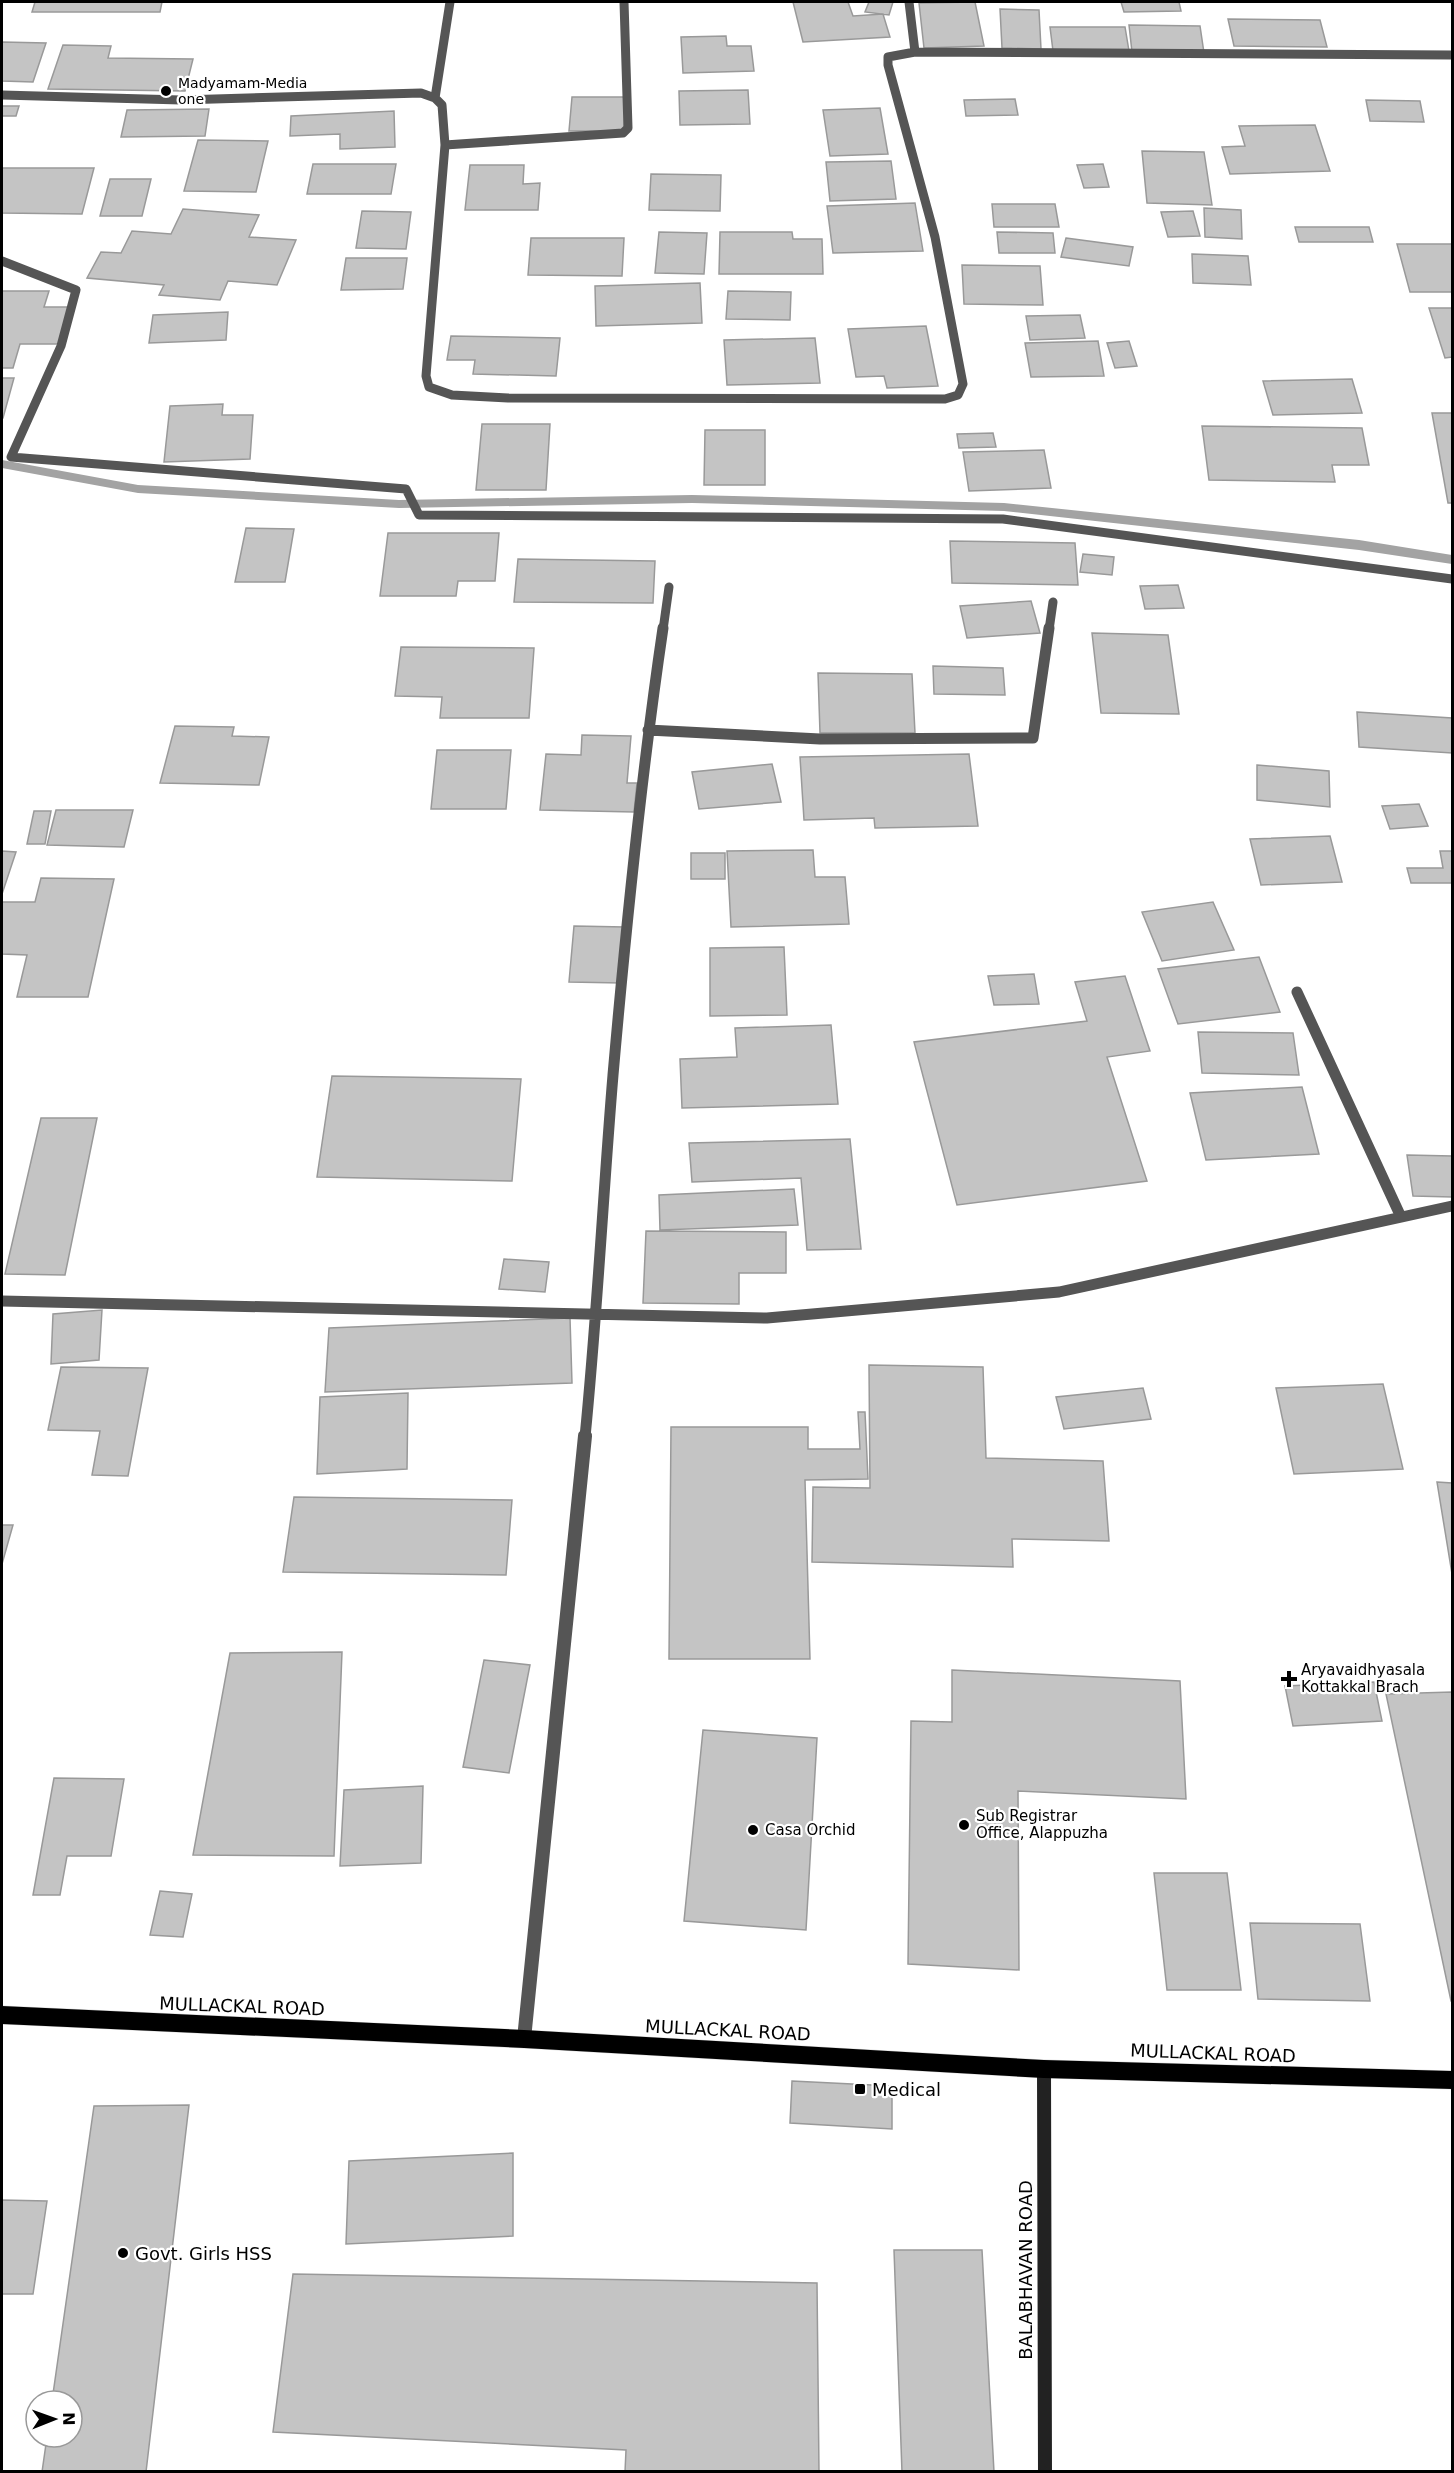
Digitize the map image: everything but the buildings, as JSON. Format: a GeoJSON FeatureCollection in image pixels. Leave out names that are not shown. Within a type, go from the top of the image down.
{"type":"FeatureCollection","features":[{"type":"Feature","properties":{"kind":"main road","name":"MULLACKAL ROAD"},"geometry":{"type":"LineString","coordinates":[[2,2015],[524,2039],[1044,2068],[1452,2080]]}},
{"type":"Feature","properties":{"kind":"main road","name":"BALABHAVAN ROAD"},"geometry":{"type":"LineString","coordinates":[[1044,2068],[1045,2472]]}},
{"type":"Feature","properties":{"kind":"street"},"geometry":{"type":"LineString","coordinates":[[435,98],[450,2]]}},
{"type":"Feature","properties":{"kind":"street"},"geometry":{"type":"LineString","coordinates":[[445,145],[622,133],[628,128],[624,2]]}},
{"type":"Feature","properties":{"kind":"street"},"geometry":{"type":"LineString","coordinates":[[909,2],[915,52]]}},
{"type":"Feature","properties":{"kind":"street"},"geometry":{"type":"LineString","coordinates":[[2,94],[181,100],[421,93],[435,98],[442,105],[445,145],[426,376],[429,387],[452,395],[508,398],[945,399],[958,395],[963,384],[935,237],[888,65],[888,57],[915,52],[1452,55]]}},
{"type":"Feature","properties":{"kind":"street"},"geometry":{"type":"LineString","coordinates":[[2,261],[76,290],[62,346],[11,457],[406,489],[419,515],[1004,519],[1452,579]]}},
{"type":"Feature","properties":{"kind":"street"},"geometry":{"type":"LineString","coordinates":[[524,2039],[597,1314],[613,1076],[648,730],[669,587]]}},
{"type":"Feature","properties":{"kind":"street"},"geometry":{"type":"LineString","coordinates":[[648,730],[820,739],[1033,738],[1053,602]]}},
{"type":"Feature","properties":{"kind":"street"},"geometry":{"type":"LineString","coordinates":[[1297,992],[1401,1217]]}},
{"type":"Feature","properties":{"kind":"street"},"geometry":{"type":"LineString","coordinates":[[2,1301],[767,1318],[1059,1292],[1452,1206]]}},
{"type":"Feature","properties":{"kind":"waterway"},"geometry":{"type":"LineString","coordinates":[[2,464],[138,489],[399,504],[692,499],[1004,507],[1359,545],[1452,560]]}},
{"type":"Feature","properties":{"kind":"place","name":"Madyamam-Media one"},"geometry":{"type":"Point","coordinates":[166,91]}},
{"type":"Feature","properties":{"kind":"place","name":"Aryavaidhyasala Kottakkal Brach"},"geometry":{"type":"Point","coordinates":[1289,1679]}},
{"type":"Feature","properties":{"kind":"place","name":"Sub Registrar Office, Alappuzha"},"geometry":{"type":"Point","coordinates":[964,1825]}},
{"type":"Feature","properties":{"kind":"place","name":"Casa Orchid"},"geometry":{"type":"Point","coordinates":[753,1830]}},
{"type":"Feature","properties":{"kind":"place","name":"Medical"},"geometry":{"type":"Point","coordinates":[860,2089]}},
{"type":"Feature","properties":{"kind":"place","name":"Govt. Girls HSS"},"geometry":{"type":"Point","coordinates":[123,2253]}}]}
